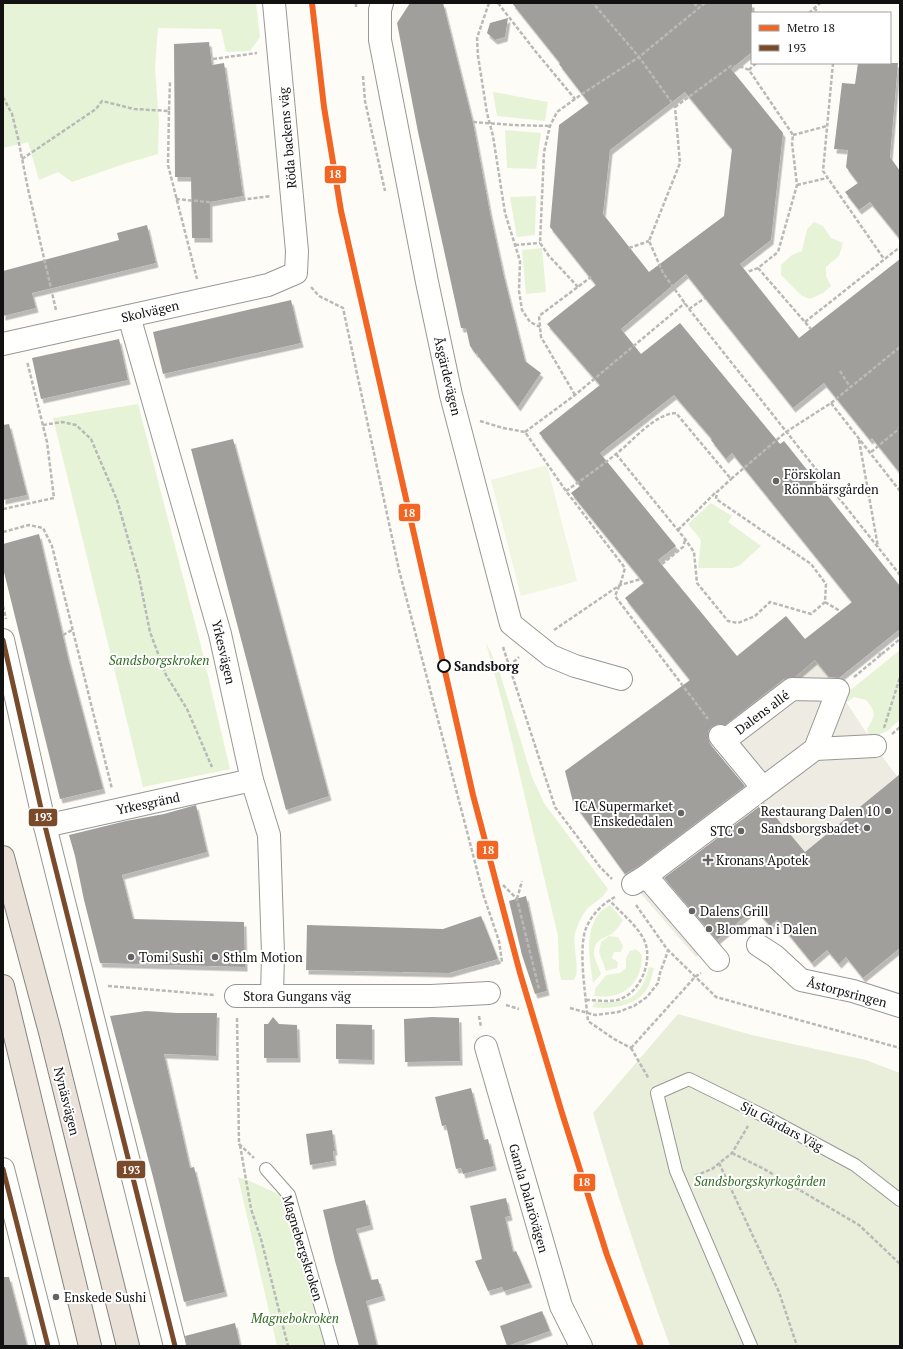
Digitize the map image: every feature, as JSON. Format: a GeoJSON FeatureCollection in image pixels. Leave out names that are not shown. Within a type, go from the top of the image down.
{"type":"FeatureCollection","features":[{"type":"Feature","properties":{"kind":"highway","name":"Nynäsvägen"},"geometry":{"type":"LineString","coordinates":[[3,857],[52,1040],[128,1346]]}},
{"type":"Feature","properties":{"kind":"highway"},"geometry":{"type":"LineString","coordinates":[[3,986],[90,1346]]}},
{"type":"Feature","properties":{"kind":"street","name":"Röda backens väg"},"geometry":{"type":"LineString","coordinates":[[274,3],[297,251],[296,273]]}},
{"type":"Feature","properties":{"kind":"street","name":"Åsgärdevägen"},"geometry":{"type":"LineString","coordinates":[[382,3],[380,10],[380,40],[427,282],[451,395],[511,624],[551,656],[575,666],[621,679]]}},
{"type":"Feature","properties":{"kind":"street","name":"Skolvägen"},"geometry":{"type":"LineString","coordinates":[[12,342],[268,285],[296,273]]}},
{"type":"Feature","properties":{"kind":"street","name":"Yrkesvägen"},"geometry":{"type":"LineString","coordinates":[[129,316],[220,634],[252,780],[269,835],[273,954],[272,996]]}},
{"type":"Feature","properties":{"kind":"street"},"geometry":{"type":"LineString","coordinates":[[3,640],[45,826],[174,1346]]}},
{"type":"Feature","properties":{"kind":"street","name":"Dalens allé"},"geometry":{"type":"LineString","coordinates":[[763,788],[722,738],[792,689],[838,690]]}},
{"type":"Feature","properties":{"kind":"street"},"geometry":{"type":"LineString","coordinates":[[815,750],[838,690]]}},
{"type":"Feature","properties":{"kind":"street"},"geometry":{"type":"LineString","coordinates":[[718,960],[633,889],[763,788],[815,750],[878,740]]}},
{"type":"Feature","properties":{"kind":"street","name":"Yrkesgränd"},"geometry":{"type":"LineString","coordinates":[[45,826],[252,780]]}},
{"type":"Feature","properties":{"kind":"street","name":"Åstorpsringen"},"geometry":{"type":"LineString","coordinates":[[758,945],[775,956],[801,980],[853,991],[900,1006]]}},
{"type":"Feature","properties":{"kind":"street","name":"Stora Gungans väg"},"geometry":{"type":"LineString","coordinates":[[236,996],[431,996],[482,993]]}},
{"type":"Feature","properties":{"kind":"street","name":"Gamla Dalarövägen"},"geometry":{"type":"LineString","coordinates":[[486,1047],[561,1306],[581,1346]]}},
{"type":"Feature","properties":{"kind":"street"},"geometry":{"type":"LineString","coordinates":[[3,1169],[48,1346]]}},
{"type":"Feature","properties":{"kind":"lane","name":"Sju Gårdars Väg"},"geometry":{"type":"LineString","coordinates":[[657,1094],[689,1079],[755,1111],[855,1165],[900,1200]]}},
{"type":"Feature","properties":{"kind":"lane"},"geometry":{"type":"LineString","coordinates":[[657,1094],[680,1182],[750,1346]]}},
{"type":"Feature","properties":{"kind":"lane","name":"Magnebergskroken"},"geometry":{"type":"LineString","coordinates":[[266,1170],[290,1195],[332,1346]]}},
{"type":"Feature","properties":{"kind":"path"},"geometry":{"type":"LineString","coordinates":[[489,3],[477,38],[486,113],[493,136],[506,214],[520,261],[519,291],[522,310],[530,322],[540,327]]}},
{"type":"Feature","properties":{"kind":"path"},"geometry":{"type":"LineString","coordinates":[[498,3],[536,52],[576,99]]}},
{"type":"Feature","properties":{"kind":"path"},"geometry":{"type":"LineString","coordinates":[[593,3],[639,58],[675,107],[680,163],[649,241],[663,273],[689,309],[900,575]]}},
{"type":"Feature","properties":{"kind":"path"},"geometry":{"type":"LineString","coordinates":[[694,3],[698,8]]}},
{"type":"Feature","properties":{"kind":"path"},"geometry":{"type":"LineString","coordinates":[[578,287],[549,256],[540,243],[544,152],[550,126],[557,112],[639,58],[705,3]]}},
{"type":"Feature","properties":{"kind":"path"},"geometry":{"type":"LineString","coordinates":[[810,12],[820,3]]}},
{"type":"Feature","properties":{"kind":"path"},"geometry":{"type":"LineString","coordinates":[[814,8],[817,12]]}},
{"type":"Feature","properties":{"kind":"path"},"geometry":{"type":"LineString","coordinates":[[749,70],[755,64]]}},
{"type":"Feature","properties":{"kind":"path"},"geometry":{"type":"LineString","coordinates":[[833,64],[823,171],[884,259]]}},
{"type":"Feature","properties":{"kind":"path"},"geometry":{"type":"LineString","coordinates":[[675,107],[731,66],[742,67],[749,70],[793,135],[792,143],[797,185],[778,252],[758,268],[747,272]]}},
{"type":"Feature","properties":{"kind":"path"},"geometry":{"type":"LineString","coordinates":[[170,82],[168,165],[197,282]]}},
{"type":"Feature","properties":{"kind":"path"},"geometry":{"type":"LineString","coordinates":[[3,97],[12,114],[61,331]]}},
{"type":"Feature","properties":{"kind":"path"},"geometry":{"type":"LineString","coordinates":[[22,159],[96,110],[102,102],[134,109],[169,111]]}},
{"type":"Feature","properties":{"kind":"path"},"geometry":{"type":"LineString","coordinates":[[473,122],[550,126]]}},
{"type":"Feature","properties":{"kind":"path"},"geometry":{"type":"LineString","coordinates":[[793,135],[827,126]]}},
{"type":"Feature","properties":{"kind":"path"},"geometry":{"type":"LineString","coordinates":[[797,185],[827,178]]}},
{"type":"Feature","properties":{"kind":"path"},"geometry":{"type":"LineString","coordinates":[[176,199],[218,203],[276,195]]}},
{"type":"Feature","properties":{"kind":"path"},"geometry":{"type":"LineString","coordinates":[[629,248],[649,241]]}},
{"type":"Feature","properties":{"kind":"path"},"geometry":{"type":"LineString","coordinates":[[515,246],[540,243]]}},
{"type":"Feature","properties":{"kind":"path"},"geometry":{"type":"LineString","coordinates":[[805,322],[900,247]]}},
{"type":"Feature","properties":{"kind":"path"},"geometry":{"type":"LineString","coordinates":[[758,268],[811,329]]}},
{"type":"Feature","properties":{"kind":"path"},"geometry":{"type":"LineString","coordinates":[[296,273],[319,296],[343,308],[399,570],[484,897],[499,941],[502,962],[472,970]]}},
{"type":"Feature","properties":{"kind":"path"},"geometry":{"type":"LineString","coordinates":[[575,395],[541,338],[539,316],[591,278]]}},
{"type":"Feature","properties":{"kind":"path"},"geometry":{"type":"LineString","coordinates":[[689,309],[705,298]]}},
{"type":"Feature","properties":{"kind":"path"},"geometry":{"type":"LineString","coordinates":[[525,432],[575,395],[685,303]]}},
{"type":"Feature","properties":{"kind":"path"},"geometry":{"type":"LineString","coordinates":[[3,509],[54,498],[47,442],[43,426],[12,342]]}},
{"type":"Feature","properties":{"kind":"path"},"geometry":{"type":"LineString","coordinates":[[678,530],[731,479],[786,432],[831,403],[900,347]]}},
{"type":"Feature","properties":{"kind":"path"},"geometry":{"type":"LineString","coordinates":[[840,371],[850,387]]}},
{"type":"Feature","properties":{"kind":"path"},"geometry":{"type":"LineString","coordinates":[[831,403],[900,491]]}},
{"type":"Feature","properties":{"kind":"path"},"geometry":{"type":"LineString","coordinates":[[566,491],[616,454],[655,421],[668,413],[676,413],[731,479]]}},
{"type":"Feature","properties":{"kind":"path"},"geometry":{"type":"LineString","coordinates":[[456,414],[503,428],[525,432],[566,491],[625,568],[616,596],[722,738]]}},
{"type":"Feature","properties":{"kind":"path"},"geometry":{"type":"LineString","coordinates":[[43,426],[62,422],[76,425],[91,439],[117,500],[139,578],[150,632],[166,675],[187,709],[221,787]]}},
{"type":"Feature","properties":{"kind":"path"},"geometry":{"type":"LineString","coordinates":[[870,452],[900,428]]}},
{"type":"Feature","properties":{"kind":"path"},"geometry":{"type":"LineString","coordinates":[[859,440],[878,548]]}},
{"type":"Feature","properties":{"kind":"path"},"geometry":{"type":"LineString","coordinates":[[616,454],[694,552],[697,583],[728,622],[738,623],[755,616],[770,602],[811,614],[825,602],[826,584],[811,564],[716,499],[717,492]]}},
{"type":"Feature","properties":{"kind":"path"},"geometry":{"type":"LineString","coordinates":[[3,532],[29,525],[43,528],[52,546],[112,790]]}},
{"type":"Feature","properties":{"kind":"path"},"geometry":{"type":"LineString","coordinates":[[662,564],[683,547],[685,539]]}},
{"type":"Feature","properties":{"kind":"path"},"geometry":{"type":"LineString","coordinates":[[534,643],[620,585],[641,579]]}},
{"type":"Feature","properties":{"kind":"path"},"geometry":{"type":"LineString","coordinates":[[825,602],[840,611]]}},
{"type":"Feature","properties":{"kind":"path"},"geometry":{"type":"LineString","coordinates":[[63,635],[72,630]]}},
{"type":"Feature","properties":{"kind":"path"},"geometry":{"type":"LineString","coordinates":[[838,690],[900,639]]}},
{"type":"Feature","properties":{"kind":"path"},"geometry":{"type":"LineString","coordinates":[[876,648],[881,656]]}},
{"type":"Feature","properties":{"kind":"path"},"geometry":{"type":"LineString","coordinates":[[878,740],[900,677]]}},
{"type":"Feature","properties":{"kind":"path"},"geometry":{"type":"LineString","coordinates":[[522,882],[517,899],[539,989]]}},
{"type":"Feature","properties":{"kind":"path"},"geometry":{"type":"LineString","coordinates":[[503,885],[517,899]]}},
{"type":"Feature","properties":{"kind":"path"},"geometry":{"type":"LineString","coordinates":[[657,1094],[630,1048],[588,1021],[583,952],[586,931],[593,916],[604,903],[633,889],[668,951],[716,997],[900,1048]]}},
{"type":"Feature","properties":{"kind":"path"},"geometry":{"type":"LineString","coordinates":[[586,1000],[617,1000],[626,996],[635,989],[643,974],[648,958],[645,943],[640,932],[609,900]]}},
{"type":"Feature","properties":{"kind":"path"},"geometry":{"type":"LineString","coordinates":[[570,1008],[595,1015],[618,1012],[634,1006],[646,997],[658,983],[668,951]]}},
{"type":"Feature","properties":{"kind":"path"},"geometry":{"type":"LineString","coordinates":[[630,1048],[696,977]]}},
{"type":"Feature","properties":{"kind":"path","name":"Stora Gungans väg"},"geometry":{"type":"LineString","coordinates":[[105,986],[236,996]]}},
{"type":"Feature","properties":{"kind":"path"},"geometry":{"type":"LineString","coordinates":[[482,993],[486,1047]]}},
{"type":"Feature","properties":{"kind":"path"},"geometry":{"type":"LineString","coordinates":[[236,996],[239,1144],[251,1209],[261,1239],[288,1346]]}},
{"type":"Feature","properties":{"kind":"path"},"geometry":{"type":"LineString","coordinates":[[680,1182],[712,1169],[732,1154],[746,1131],[755,1111]]}},
{"type":"Feature","properties":{"kind":"path"},"geometry":{"type":"LineString","coordinates":[[239,1144],[266,1170]]}},
{"type":"Feature","properties":{"kind":"path"},"geometry":{"type":"LineString","coordinates":[[732,1154],[764,1170],[859,1225],[900,1264]]}},
{"type":"Feature","properties":{"kind":"path"},"geometry":{"type":"LineString","coordinates":[[720,1163],[779,1292],[797,1346]]}},
{"type":"Feature","properties":{"kind":"green space"},"geometry":{"type":"Polygon","coordinates":[[[3,3],[256,3],[260,37],[250,51],[226,52],[221,29],[158,28],[155,67],[159,123],[158,154],[72,182],[58,172],[39,180],[28,142],[3,148],[3,3]]]}},
{"type":"Feature","properties":{"kind":"green space"},"geometry":{"type":"Polygon","coordinates":[[[493,92],[548,102],[545,121],[497,116],[493,92]]]}},
{"type":"Feature","properties":{"kind":"green space"},"geometry":{"type":"Polygon","coordinates":[[[505,130],[541,133],[536,169],[507,168],[505,130]]]}},
{"type":"Feature","properties":{"kind":"green space"},"geometry":{"type":"Polygon","coordinates":[[[536,196],[535,235],[517,237],[510,197],[536,196]]]}},
{"type":"Feature","properties":{"kind":"green space"},"geometry":{"type":"Polygon","coordinates":[[[814,222],[823,226],[831,238],[843,243],[839,256],[826,267],[826,276],[831,286],[823,293],[810,299],[802,296],[781,275],[781,265],[792,255],[802,251],[807,229],[814,222]]]}},
{"type":"Feature","properties":{"kind":"green space"},"geometry":{"type":"Polygon","coordinates":[[[542,248],[546,292],[526,294],[522,250],[542,248]]]}},
{"type":"Feature","properties":{"kind":"green space","name":"Sandsborgskroken"},"geometry":{"type":"Polygon","coordinates":[[[138,404],[201,646],[230,769],[143,787],[53,418],[138,404]]]}},
{"type":"Feature","properties":{"kind":"green space"},"geometry":{"type":"Polygon","coordinates":[[[547,465],[577,581],[521,596],[491,480],[547,465]]]}},
{"type":"Feature","properties":{"kind":"green space"},"geometry":{"type":"Polygon","coordinates":[[[711,503],[732,516],[728,522],[761,546],[740,565],[733,568],[698,568],[701,540],[688,524],[711,503]]]}},
{"type":"Feature","properties":{"kind":"green space"},"geometry":{"type":"Polygon","coordinates":[[[486,643],[498,667],[532,777],[544,803],[608,889],[588,908],[577,927],[574,940],[577,970],[574,980],[561,980],[559,969],[558,936],[503,705],[486,643]]]}},
{"type":"Feature","properties":{"kind":"green space"},"geometry":{"type":"Polygon","coordinates":[[[900,650],[900,720],[887,731],[874,737],[868,734],[867,729],[874,714],[872,708],[866,700],[854,697],[847,702],[839,699],[843,694],[853,688],[900,650]]]}},
{"type":"Feature","properties":{"kind":"green space"},"geometry":{"type":"Polygon","coordinates":[[[610,905],[623,920],[613,933],[596,944],[594,955],[601,974],[593,983],[589,939],[594,922],[599,914],[610,905]]]}},
{"type":"Feature","properties":{"kind":"green space"},"geometry":{"type":"Polygon","coordinates":[[[609,936],[618,937],[623,946],[621,952],[614,952],[612,958],[618,962],[617,968],[606,971],[599,952],[601,942],[609,936]]]}},
{"type":"Feature","properties":{"kind":"green space"},"geometry":{"type":"Polygon","coordinates":[[[636,949],[642,955],[641,965],[639,974],[629,988],[614,995],[604,997],[594,996],[595,989],[606,975],[620,973],[626,968],[626,958],[630,951],[636,949]]]}},
{"type":"Feature","properties":{"kind":"green space"},"geometry":{"type":"Polygon","coordinates":[[[649,967],[654,968],[650,984],[642,995],[630,1003],[622,1006],[607,1008],[592,1007],[595,1002],[616,1002],[631,998],[641,987],[649,967]]]}},
{"type":"Feature","properties":{"kind":"green space","name":"Sandsborgskyrkogården"},"geometry":{"type":"Polygon","coordinates":[[[678,1014],[752,1035],[866,1060],[900,1073],[900,1346],[670,1346],[649,1288],[593,1113],[678,1014]]]}},
{"type":"Feature","properties":{"kind":"green space","name":"Magnebokroken"},"geometry":{"type":"Polygon","coordinates":[[[238,1177],[285,1197],[327,1346],[277,1346],[238,1177]]]}},
{"type":"Feature","properties":{"kind":"shaded area"},"geometry":{"type":"Polygon","coordinates":[[[815,660],[833,682],[881,755],[897,776],[805,852],[760,799],[659,883],[710,946],[696,957],[629,880],[747,785],[711,743],[815,660]]]}},
{"type":"Feature","properties":{"kind":"building"},"geometry":{"type":"Polygon","coordinates":[[[410,3],[443,3],[473,123],[503,273],[525,361],[541,373],[518,407],[470,346],[466,328],[461,328],[418,132],[397,23],[410,3]]]}},
{"type":"Feature","properties":{"kind":"building"},"geometry":{"type":"Polygon","coordinates":[[[512,3],[752,3],[751,53],[731,69],[783,133],[771,240],[740,264],[799,338],[900,259],[900,473],[872,438],[870,440],[824,383],[793,408],[686,274],[621,329],[641,354],[680,323],[780,444],[784,441],[900,586],[900,629],[839,678],[829,677],[815,660],[795,677],[784,679],[725,725],[718,724],[708,731],[710,744],[745,786],[639,866],[625,874],[573,802],[565,771],[690,680],[625,598],[644,583],[571,493],[580,486],[539,433],[600,385],[547,324],[596,285],[550,227],[559,125],[589,103],[559,64],[560,63],[512,3]],[[685,92],[610,150],[603,214],[649,272],[724,216],[732,149],[685,92]],[[674,395],[600,453],[676,546],[658,560],[737,656],[786,616],[805,639],[852,602],[732,453],[726,459],[711,440],[712,439],[674,395]]]}},
{"type":"Feature","properties":{"kind":"building"},"geometry":{"type":"Polygon","coordinates":[[[508,18],[505,37],[495,40],[487,33],[490,23],[508,18]]]}},
{"type":"Feature","properties":{"kind":"building"},"geometry":{"type":"Polygon","coordinates":[[[209,42],[212,65],[224,63],[243,196],[210,202],[210,238],[192,238],[191,177],[175,177],[174,44],[209,42]]]}},
{"type":"Feature","properties":{"kind":"building"},"geometry":{"type":"Polygon","coordinates":[[[898,63],[890,157],[900,171],[900,239],[870,202],[859,210],[845,192],[858,183],[846,167],[848,150],[834,149],[842,83],[855,84],[858,64],[898,63]]]}},
{"type":"Feature","properties":{"kind":"building"},"geometry":{"type":"Polygon","coordinates":[[[147,225],[156,263],[32,293],[36,308],[3,316],[3,271],[119,240],[117,233],[147,225]]]}},
{"type":"Feature","properties":{"kind":"building"},"geometry":{"type":"Polygon","coordinates":[[[291,300],[301,343],[163,374],[153,332],[291,300]]]}},
{"type":"Feature","properties":{"kind":"building"},"geometry":{"type":"Polygon","coordinates":[[[119,339],[128,380],[41,399],[32,358],[119,339]]]}},
{"type":"Feature","properties":{"kind":"building"},"geometry":{"type":"Polygon","coordinates":[[[9,424],[27,495],[3,500],[3,425],[9,424]]]}},
{"type":"Feature","properties":{"kind":"building"},"geometry":{"type":"Polygon","coordinates":[[[233,439],[329,796],[286,810],[191,449],[233,439]]]}},
{"type":"Feature","properties":{"kind":"building"},"geometry":{"type":"Polygon","coordinates":[[[39,534],[68,658],[103,789],[60,799],[3,568],[3,544],[39,534]]]}},
{"type":"Feature","properties":{"kind":"building"},"geometry":{"type":"Polygon","coordinates":[[[900,774],[900,948],[863,978],[846,957],[839,964],[827,950],[812,963],[777,920],[770,926],[755,908],[717,940],[664,878],[764,803],[805,852],[900,774]]]}},
{"type":"Feature","properties":{"kind":"building"},"geometry":{"type":"Polygon","coordinates":[[[196,805],[207,852],[122,875],[133,919],[244,922],[245,967],[100,963],[69,835],[126,821],[164,814],[196,805]]]}},
{"type":"Feature","properties":{"kind":"building"},"geometry":{"type":"Polygon","coordinates":[[[526,896],[547,991],[535,994],[522,955],[509,901],[526,896]]]}},
{"type":"Feature","properties":{"kind":"building"},"geometry":{"type":"Polygon","coordinates":[[[481,916],[498,959],[449,973],[306,970],[307,925],[443,929],[481,916]]]}},
{"type":"Feature","properties":{"kind":"building"},"geometry":{"type":"Polygon","coordinates":[[[146,1011],[217,1013],[216,1056],[164,1054],[190,1168],[194,1167],[225,1292],[184,1302],[153,1177],[110,1016],[146,1011]]]}},
{"type":"Feature","properties":{"kind":"building"},"geometry":{"type":"Polygon","coordinates":[[[273,1017],[279,1024],[297,1025],[298,1058],[264,1058],[264,1024],[268,1024],[273,1017]]]}},
{"type":"Feature","properties":{"kind":"building"},"geometry":{"type":"Polygon","coordinates":[[[432,1017],[459,1018],[460,1061],[405,1062],[404,1019],[432,1017]]]}},
{"type":"Feature","properties":{"kind":"building"},"geometry":{"type":"Polygon","coordinates":[[[336,1024],[372,1025],[372,1060],[336,1059],[336,1024]]]}},
{"type":"Feature","properties":{"kind":"building"},"geometry":{"type":"Polygon","coordinates":[[[471,1088],[484,1140],[488,1139],[494,1166],[463,1174],[461,1168],[456,1169],[446,1125],[442,1126],[435,1097],[471,1088]]]}},
{"type":"Feature","properties":{"kind":"building"},"geometry":{"type":"Polygon","coordinates":[[[332,1130],[335,1151],[333,1151],[334,1161],[310,1165],[306,1134],[332,1130]]]}},
{"type":"Feature","properties":{"kind":"building"},"geometry":{"type":"Polygon","coordinates":[[[506,1198],[510,1216],[505,1217],[513,1252],[516,1251],[530,1283],[504,1291],[502,1287],[488,1291],[475,1261],[482,1259],[470,1206],[506,1198]]]}},
{"type":"Feature","properties":{"kind":"building"},"geometry":{"type":"Polygon","coordinates":[[[365,1200],[371,1225],[356,1229],[371,1280],[378,1279],[383,1296],[366,1301],[377,1346],[359,1346],[335,1261],[323,1210],[365,1200]]]}},
{"type":"Feature","properties":{"kind":"building"},"geometry":{"type":"Polygon","coordinates":[[[3,1277],[9,1277],[27,1346],[3,1346],[3,1277]]]}},
{"type":"Feature","properties":{"kind":"building"},"geometry":{"type":"Polygon","coordinates":[[[542,1311],[550,1331],[507,1346],[500,1326],[542,1311]]]}},
{"type":"Feature","properties":{"kind":"building"},"geometry":{"type":"Polygon","coordinates":[[[235,1323],[240,1346],[187,1346],[185,1336],[235,1323]]]}},
{"type":"Feature","properties":{"kind":"metro line","name":"18"},"geometry":{"type":"LineString","coordinates":[[312,3],[324,107],[341,211],[473,795],[520,973],[562,1113],[607,1255],[641,1346]]}},
{"type":"Feature","properties":{"kind":"transit line","name":"193"},"geometry":{"type":"LineString","coordinates":[[3,640],[45,826],[175,1346]]}},
{"type":"Feature","properties":{"kind":"transit line","name":"193"},"geometry":{"type":"LineString","coordinates":[[3,1169],[48,1346]]}},
{"type":"Feature","properties":{"kind":"place","name":"Förskolan Rönnbärsgården"},"geometry":{"type":"Point","coordinates":[776,481]}},
{"type":"Feature","properties":{"kind":"place","name":"Sandsborg"},"geometry":{"type":"Point","coordinates":[444,666]}},
{"type":"Feature","properties":{"kind":"place","name":"Restaurang Dalen 10"},"geometry":{"type":"Point","coordinates":[888,811]}},
{"type":"Feature","properties":{"kind":"place","name":"ICA Supermarket Enskededalen"},"geometry":{"type":"Point","coordinates":[681,813]}},
{"type":"Feature","properties":{"kind":"place","name":"Sandsborgsbadet"},"geometry":{"type":"Point","coordinates":[867,828]}},
{"type":"Feature","properties":{"kind":"place","name":"STC"},"geometry":{"type":"Point","coordinates":[741,831]}},
{"type":"Feature","properties":{"kind":"place","name":"Kronans Apotek"},"geometry":{"type":"Point","coordinates":[708,860]}},
{"type":"Feature","properties":{"kind":"place","name":"Dalens Grill"},"geometry":{"type":"Point","coordinates":[692,911]}},
{"type":"Feature","properties":{"kind":"place","name":"Blomman i Dalen"},"geometry":{"type":"Point","coordinates":[709,929]}},
{"type":"Feature","properties":{"kind":"place","name":"Tomi Sushi"},"geometry":{"type":"Point","coordinates":[131,957]}},
{"type":"Feature","properties":{"kind":"place","name":"Sthlm Motion"},"geometry":{"type":"Point","coordinates":[215,957]}},
{"type":"Feature","properties":{"kind":"place","name":"Enskede Sushi"},"geometry":{"type":"Point","coordinates":[56,1297]}}]}
